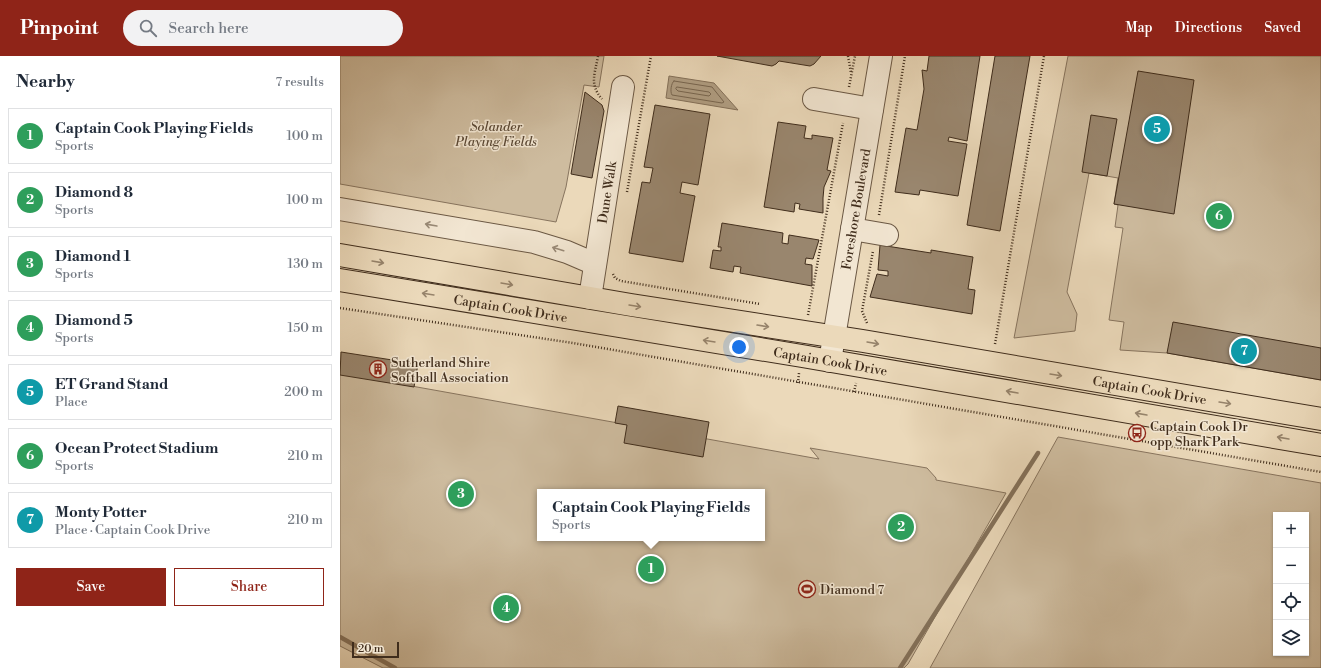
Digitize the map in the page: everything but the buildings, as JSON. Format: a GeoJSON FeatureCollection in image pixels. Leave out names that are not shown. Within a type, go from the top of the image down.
{"type":"FeatureCollection","features":[{"type":"Feature","properties":{"kind":"main road","name":"Captain Cook Drive"},"geometry":{"type":"LineString","coordinates":[[340,255],[630,305],[834,337],[1321,419]]}},
{"type":"Feature","properties":{"kind":"main road","name":"Captain Cook Drive"},"geometry":{"type":"LineString","coordinates":[[340,280],[830,361],[1321,445]]}},
{"type":"Feature","properties":{"kind":"street","name":"Foreshore Boulevard"},"geometry":{"type":"LineString","coordinates":[[830,361],[880,56]]}},
{"type":"Feature","properties":{"kind":"street","name":"Dune Walk"},"geometry":{"type":"LineString","coordinates":[[590,298],[603,267],[623,87]]}},
{"type":"Feature","properties":{"kind":"street"},"geometry":{"type":"LineString","coordinates":[[814,99],[872,109]]}},
{"type":"Feature","properties":{"kind":"street"},"geometry":{"type":"LineString","coordinates":[[340,209],[534,242],[567,252],[603,267]]}},
{"type":"Feature","properties":{"kind":"street"},"geometry":{"type":"LineString","coordinates":[[852,229],[882,234]]}},
{"type":"Feature","properties":{"kind":"path"},"geometry":{"type":"LineString","coordinates":[[598,56],[593,84],[605,103]]}},
{"type":"Feature","properties":{"kind":"path"},"geometry":{"type":"LineString","coordinates":[[627,193],[650,56]]}},
{"type":"Feature","properties":{"kind":"path"},"geometry":{"type":"LineString","coordinates":[[848,56],[851,77]]}},
{"type":"Feature","properties":{"kind":"path"},"geometry":{"type":"LineString","coordinates":[[808,313],[855,56]]}},
{"type":"Feature","properties":{"kind":"path"},"geometry":{"type":"LineString","coordinates":[[867,322],[862,311],[882,234],[905,56]]}},
{"type":"Feature","properties":{"kind":"path"},"geometry":{"type":"LineString","coordinates":[[995,344],[1044,56]]}},
{"type":"Feature","properties":{"kind":"path"},"geometry":{"type":"LineString","coordinates":[[603,267],[615,278],[621,281],[762,305]]}},
{"type":"Feature","properties":{"kind":"path"},"geometry":{"type":"LineString","coordinates":[[340,308],[572,343],[878,397],[1016,419],[1321,472]]}},
{"type":"Feature","properties":{"kind":"green space","name":"Solander Playing Fields"},"geometry":{"type":"Polygon","coordinates":[[[340,56],[604,56],[599,87],[584,85],[566,187],[556,222],[340,184],[340,56]]]}},
{"type":"Feature","properties":{"kind":"green space"},"geometry":{"type":"Polygon","coordinates":[[[1068,56],[1321,56],[1321,380],[1167,353],[1120,350],[1124,322],[1109,320],[1123,228],[1115,227],[1118,205],[1114,204],[1118,178],[1089,173],[1067,292],[1077,314],[1075,331],[1014,338],[1068,56]]]}},
{"type":"Feature","properties":{"kind":"green space"},"geometry":{"type":"Polygon","coordinates":[[[340,361],[350,375],[819,459],[810,448],[927,468],[936,480],[1006,493],[908,664],[904,668],[383,668],[340,646],[340,361]]]}},
{"type":"Feature","properties":{"kind":"green space"},"geometry":{"type":"Polygon","coordinates":[[[1058,437],[1321,483],[1321,668],[930,668],[1058,437]]]}},
{"type":"Feature","properties":{"kind":"water"},"geometry":{"type":"Polygon","coordinates":[[[669,76],[714,83],[738,110],[666,98],[669,76]]]}},
{"type":"Feature","properties":{"kind":"waterway"},"geometry":{"type":"LineString","coordinates":[[900,668],[1038,453]]}},
{"type":"Feature","properties":{"kind":"waterway"},"geometry":{"type":"LineString","coordinates":[[340,637],[395,668]]}},
{"type":"Feature","properties":{"kind":"place","name":"ET Grand Stand"},"geometry":{"type":"Point","coordinates":[1157,129]}},
{"type":"Feature","properties":{"kind":"place","name":"Ocean Protect Stadium"},"geometry":{"type":"Point","coordinates":[1219,216]}},
{"type":"Feature","properties":{"kind":"place","name":"Monty Potter"},"geometry":{"type":"Point","coordinates":[1244,351]}},
{"type":"Feature","properties":{"kind":"place","name":"Sutherland Shire Softball Association"},"geometry":{"type":"Point","coordinates":[378,369]}},
{"type":"Feature","properties":{"kind":"place","name":"Captain Cook Dr opp Shark Park"},"geometry":{"type":"Point","coordinates":[1137,433]}},
{"type":"Feature","properties":{"kind":"place","name":"Diamond 1"},"geometry":{"type":"Point","coordinates":[461,494]}},
{"type":"Feature","properties":{"kind":"place","name":"Diamond 8"},"geometry":{"type":"Point","coordinates":[901,527]}},
{"type":"Feature","properties":{"kind":"place","name":"Captain Cook Playing Fields"},"geometry":{"type":"Point","coordinates":[651,569]}},
{"type":"Feature","properties":{"kind":"place","name":"Diamond 7"},"geometry":{"type":"Point","coordinates":[807,589]}},
{"type":"Feature","properties":{"kind":"place","name":"Diamond 5"},"geometry":{"type":"Point","coordinates":[506,608]}}]}
